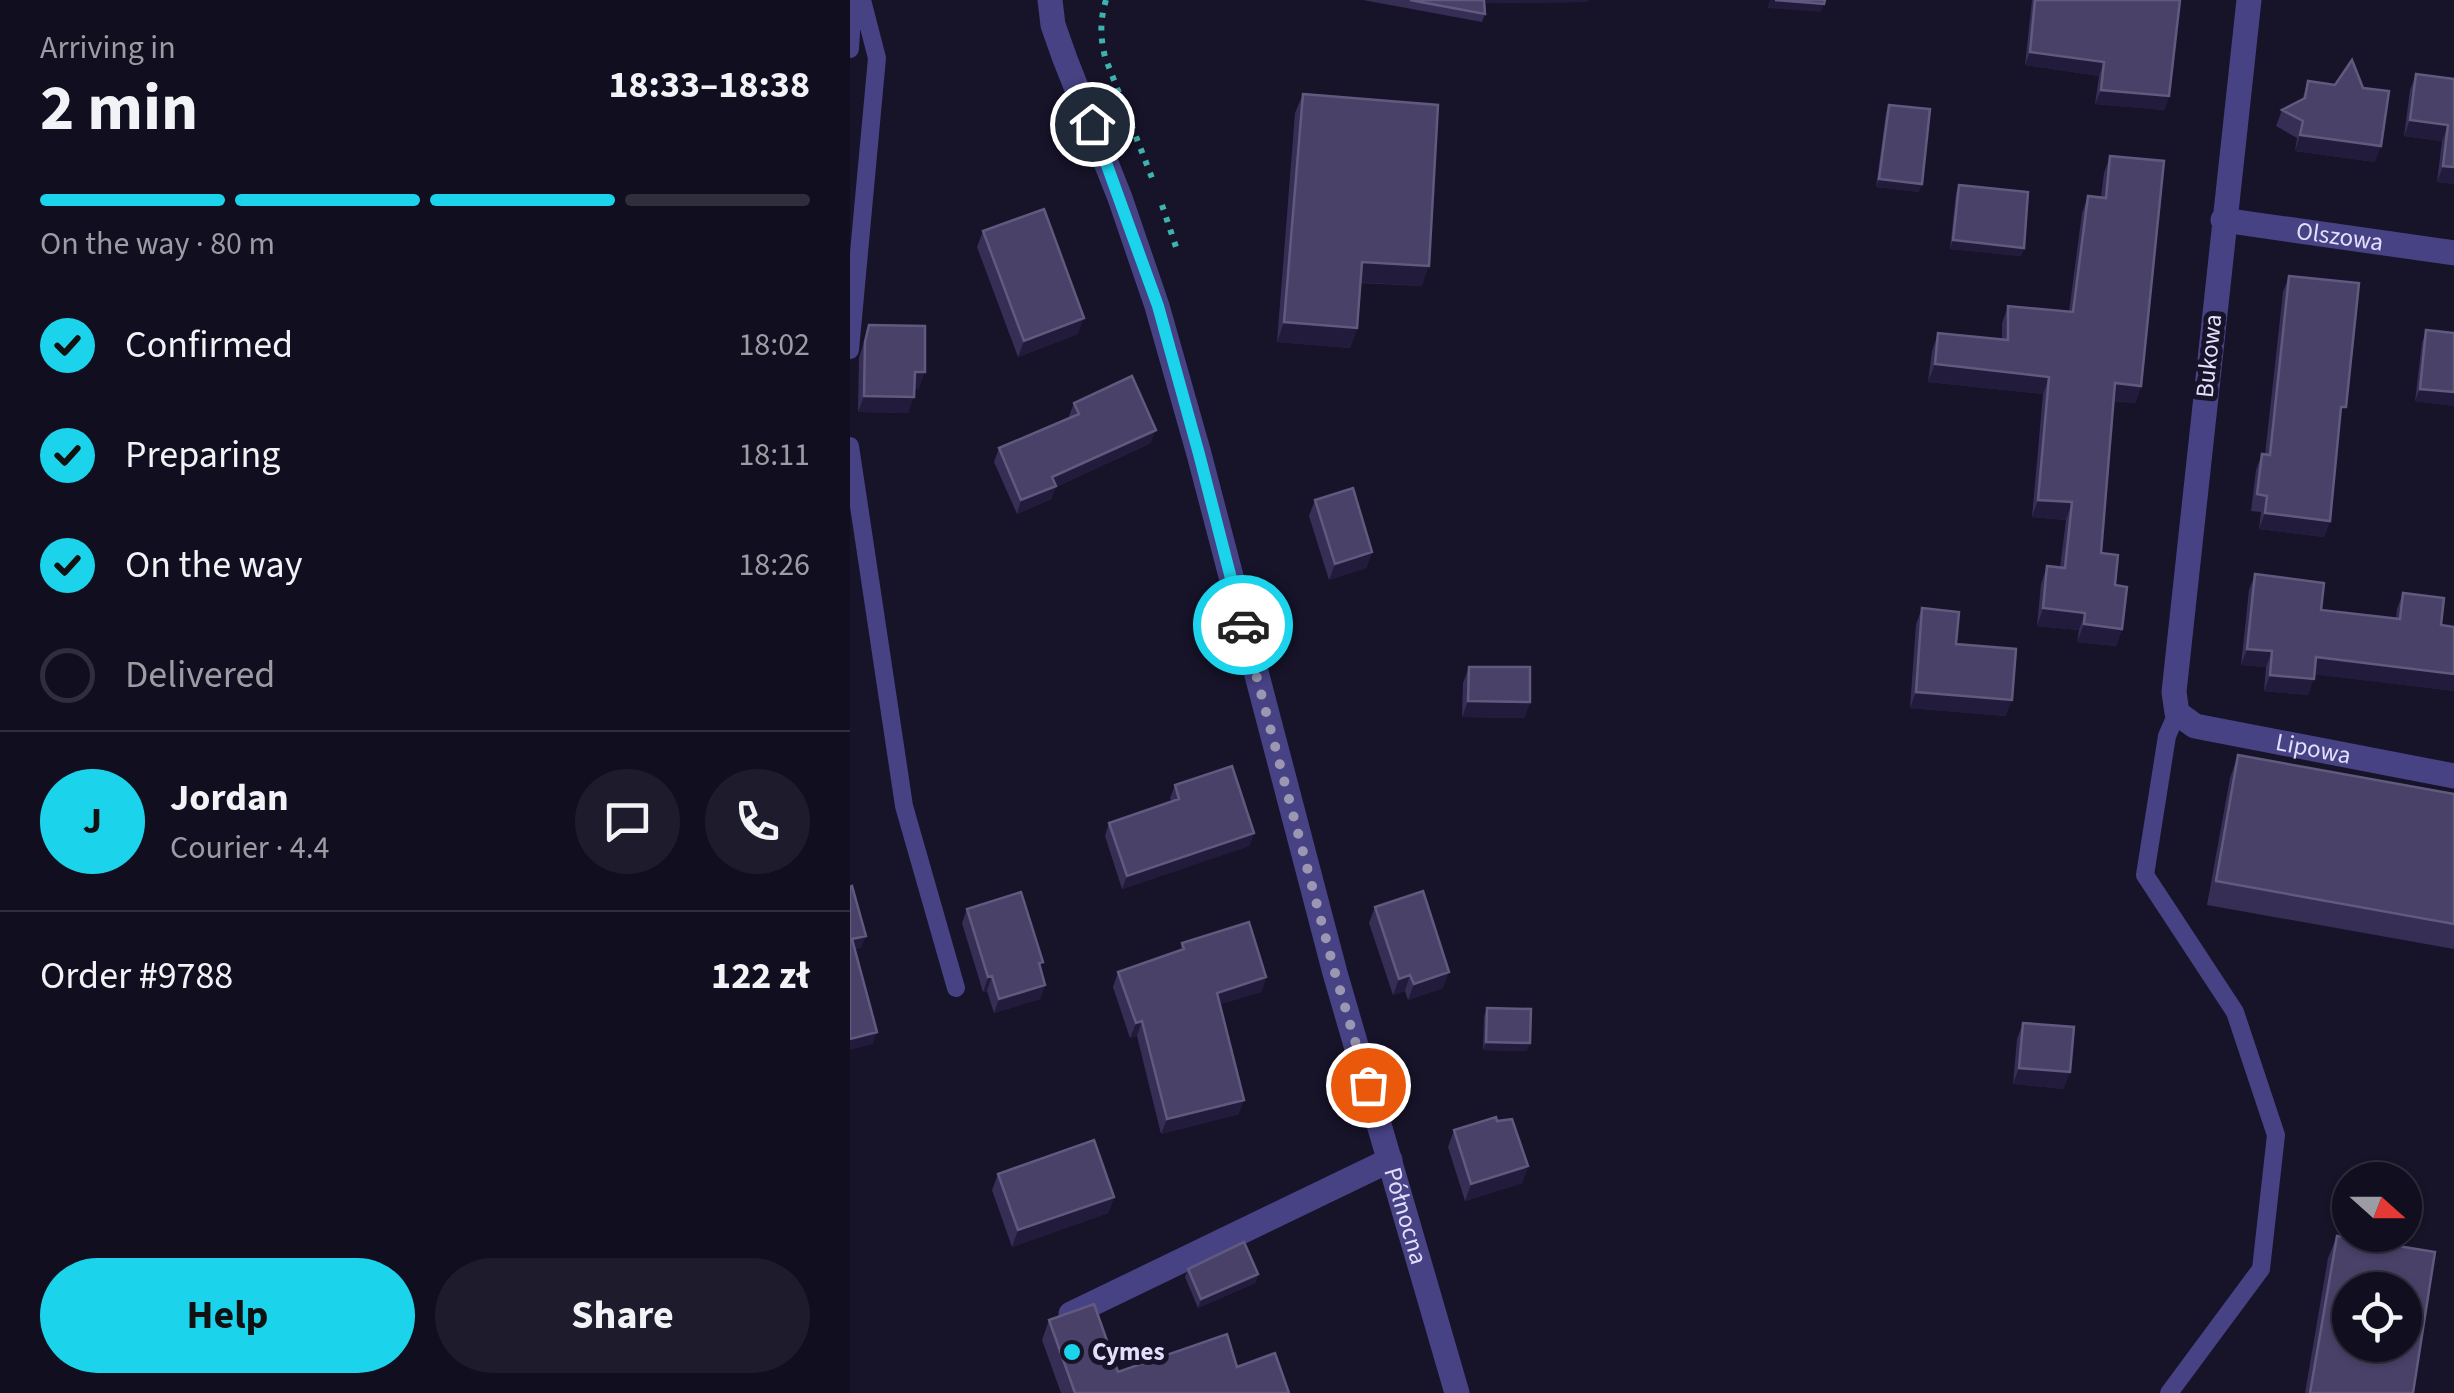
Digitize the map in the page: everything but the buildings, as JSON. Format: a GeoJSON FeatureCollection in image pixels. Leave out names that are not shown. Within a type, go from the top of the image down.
{"type":"FeatureCollection","features":[{"type":"Feature","properties":{"kind":"street","name":"Północna"},"geometry":{"type":"LineString","coordinates":[[1050,0],[1053,25],[1158,306],[1330,954],[1457,1393]]}},
{"type":"Feature","properties":{"kind":"street","name":"Bukowa"},"geometry":{"type":"LineString","coordinates":[[2177,712],[2174,692],[2249,0]]}},
{"type":"Feature","properties":{"kind":"street","name":"Olszowa"},"geometry":{"type":"LineString","coordinates":[[2224,220],[2454,253]]}},
{"type":"Feature","properties":{"kind":"street","name":"Lipowa"},"geometry":{"type":"LineString","coordinates":[[2177,712],[2195,726],[2454,776]]}},
{"type":"Feature","properties":{"kind":"street"},"geometry":{"type":"LineString","coordinates":[[1072,1314],[1390,1160]]}},
{"type":"Feature","properties":{"kind":"lane"},"geometry":{"type":"LineString","coordinates":[[850,48],[853,0]]}},
{"type":"Feature","properties":{"kind":"lane"},"geometry":{"type":"LineString","coordinates":[[850,350],[876,58],[862,0]]}},
{"type":"Feature","properties":{"kind":"lane"},"geometry":{"type":"LineString","coordinates":[[850,446],[904,806],[956,988]]}},
{"type":"Feature","properties":{"kind":"lane"},"geometry":{"type":"LineString","coordinates":[[2169,1393],[2261,1269],[2276,1135],[2236,1012],[2145,876],[2167,736],[2177,712]]}},
{"type":"Feature","properties":{"kind":"way so far"},"geometry":{"type":"LineString","coordinates":[[1243,625],[1368,1085]]}},
{"type":"Feature","properties":{"kind":"place","name":"Cymes"},"geometry":{"type":"Point","coordinates":[1072,1352]}},
{"type":"Feature","properties":{"kind":"route"},"geometry":{"type":"LineString","coordinates":[[1092,124],[1158,306],[1243,625]]}}]}
